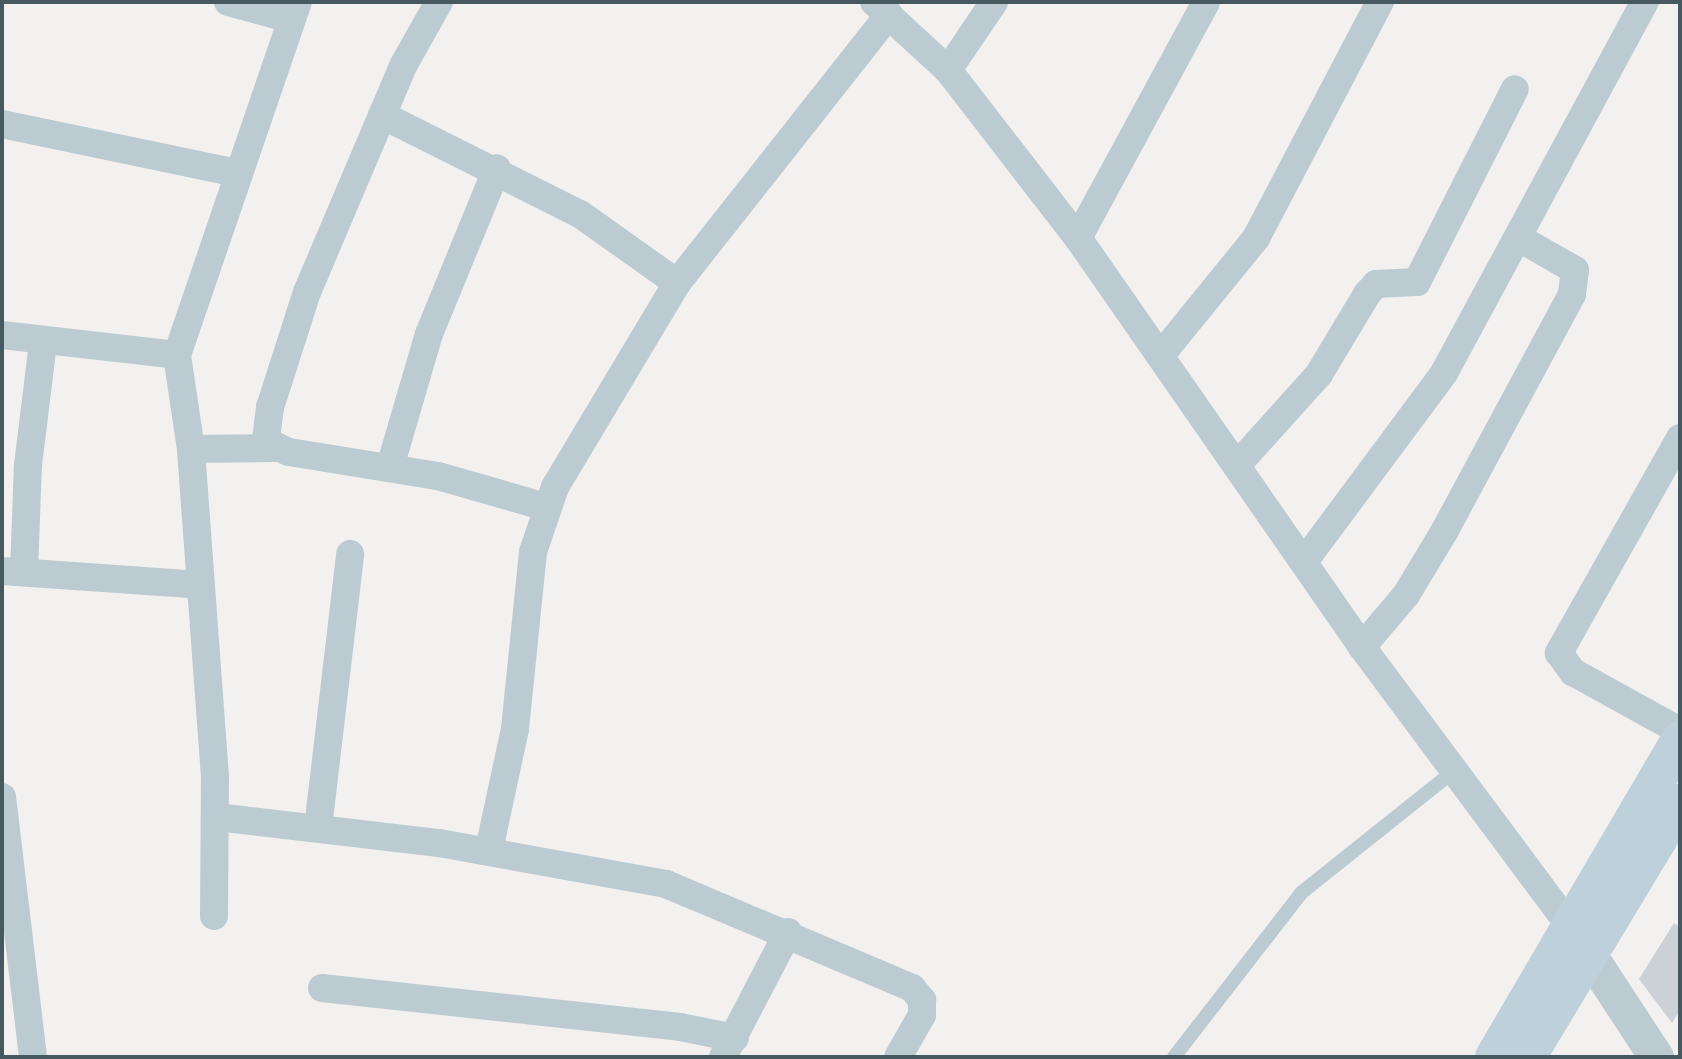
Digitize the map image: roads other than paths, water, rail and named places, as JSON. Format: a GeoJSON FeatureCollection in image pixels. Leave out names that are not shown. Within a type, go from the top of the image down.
{"type":"FeatureCollection","features":[{"type":"Feature","properties":{"kind":"main road"},"geometry":{"type":"LineString","coordinates":[[1527,1057],[1680,740]]}},
{"type":"Feature","properties":{"kind":"main road"},"geometry":{"type":"LineString","coordinates":[[1494,1057],[1680,803]]}},
{"type":"Feature","properties":{"kind":"street"},"geometry":{"type":"LineString","coordinates":[[214,916],[217,817],[191,449],[177,355],[294,11],[228,2]]}},
{"type":"Feature","properties":{"kind":"street"},"geometry":{"type":"LineString","coordinates":[[274,448],[265,431],[270,407],[307,292],[382,115],[439,2]]}},
{"type":"Feature","properties":{"kind":"street"},"geometry":{"type":"LineString","coordinates":[[948,70],[994,2]]}},
{"type":"Feature","properties":{"kind":"street"},"geometry":{"type":"LineString","coordinates":[[1078,237],[1206,2]]}},
{"type":"Feature","properties":{"kind":"street"},"geometry":{"type":"LineString","coordinates":[[1161,355],[1256,237],[1380,2]]}},
{"type":"Feature","properties":{"kind":"street"},"geometry":{"type":"LineString","coordinates":[[1306,559],[1416,414],[1519,238],[1645,2]]}},
{"type":"Feature","properties":{"kind":"street"},"geometry":{"type":"LineString","coordinates":[[489,850],[514,729],[533,552],[546,507],[677,283],[881,8],[948,70],[1078,237],[1306,559],[1362,647],[1581,941],[1656,1057]]}},
{"type":"Feature","properties":{"kind":"street"},"geometry":{"type":"LineString","coordinates":[[1239,463],[1319,374],[1367,294],[1377,284],[1417,282],[1515,89]]}},
{"type":"Feature","properties":{"kind":"street"},"geometry":{"type":"LineString","coordinates":[[382,115],[497,168],[580,215],[677,283]]}},
{"type":"Feature","properties":{"kind":"street"},"geometry":{"type":"LineString","coordinates":[[2,124],[237,173]]}},
{"type":"Feature","properties":{"kind":"street"},"geometry":{"type":"LineString","coordinates":[[390,467],[429,334],[497,168]]}},
{"type":"Feature","properties":{"kind":"street"},"geometry":{"type":"LineString","coordinates":[[1362,647],[1406,596],[1444,532],[1572,294],[1576,270],[1519,238]]}},
{"type":"Feature","properties":{"kind":"street"},"geometry":{"type":"LineString","coordinates":[[2,335],[43,342],[177,355]]}},
{"type":"Feature","properties":{"kind":"street"},"geometry":{"type":"LineString","coordinates":[[43,342],[13,572],[201,585]]}},
{"type":"Feature","properties":{"kind":"street"},"geometry":{"type":"LineString","coordinates":[[1680,438],[1559,653],[1573,672],[1680,731]]}},
{"type":"Feature","properties":{"kind":"street"},"geometry":{"type":"LineString","coordinates":[[191,449],[274,448],[390,467],[546,507]]}},
{"type":"Feature","properties":{"kind":"street"},"geometry":{"type":"LineString","coordinates":[[318,828],[350,554]]}},
{"type":"Feature","properties":{"kind":"street"},"geometry":{"type":"LineString","coordinates":[[3,810],[12,976],[33,1057]]}},
{"type":"Feature","properties":{"kind":"street"},"geometry":{"type":"LineString","coordinates":[[217,817],[489,850],[666,884],[788,932],[912,988],[922,1000],[922,1014],[898,1057]]}},
{"type":"Feature","properties":{"kind":"street"},"geometry":{"type":"LineString","coordinates":[[322,988],[680,1027],[729,1048],[788,932]]}},
{"type":"Feature","properties":{"kind":"lane"},"geometry":{"type":"LineString","coordinates":[[1174,1057],[1301,893],[1454,771]]}}]}
